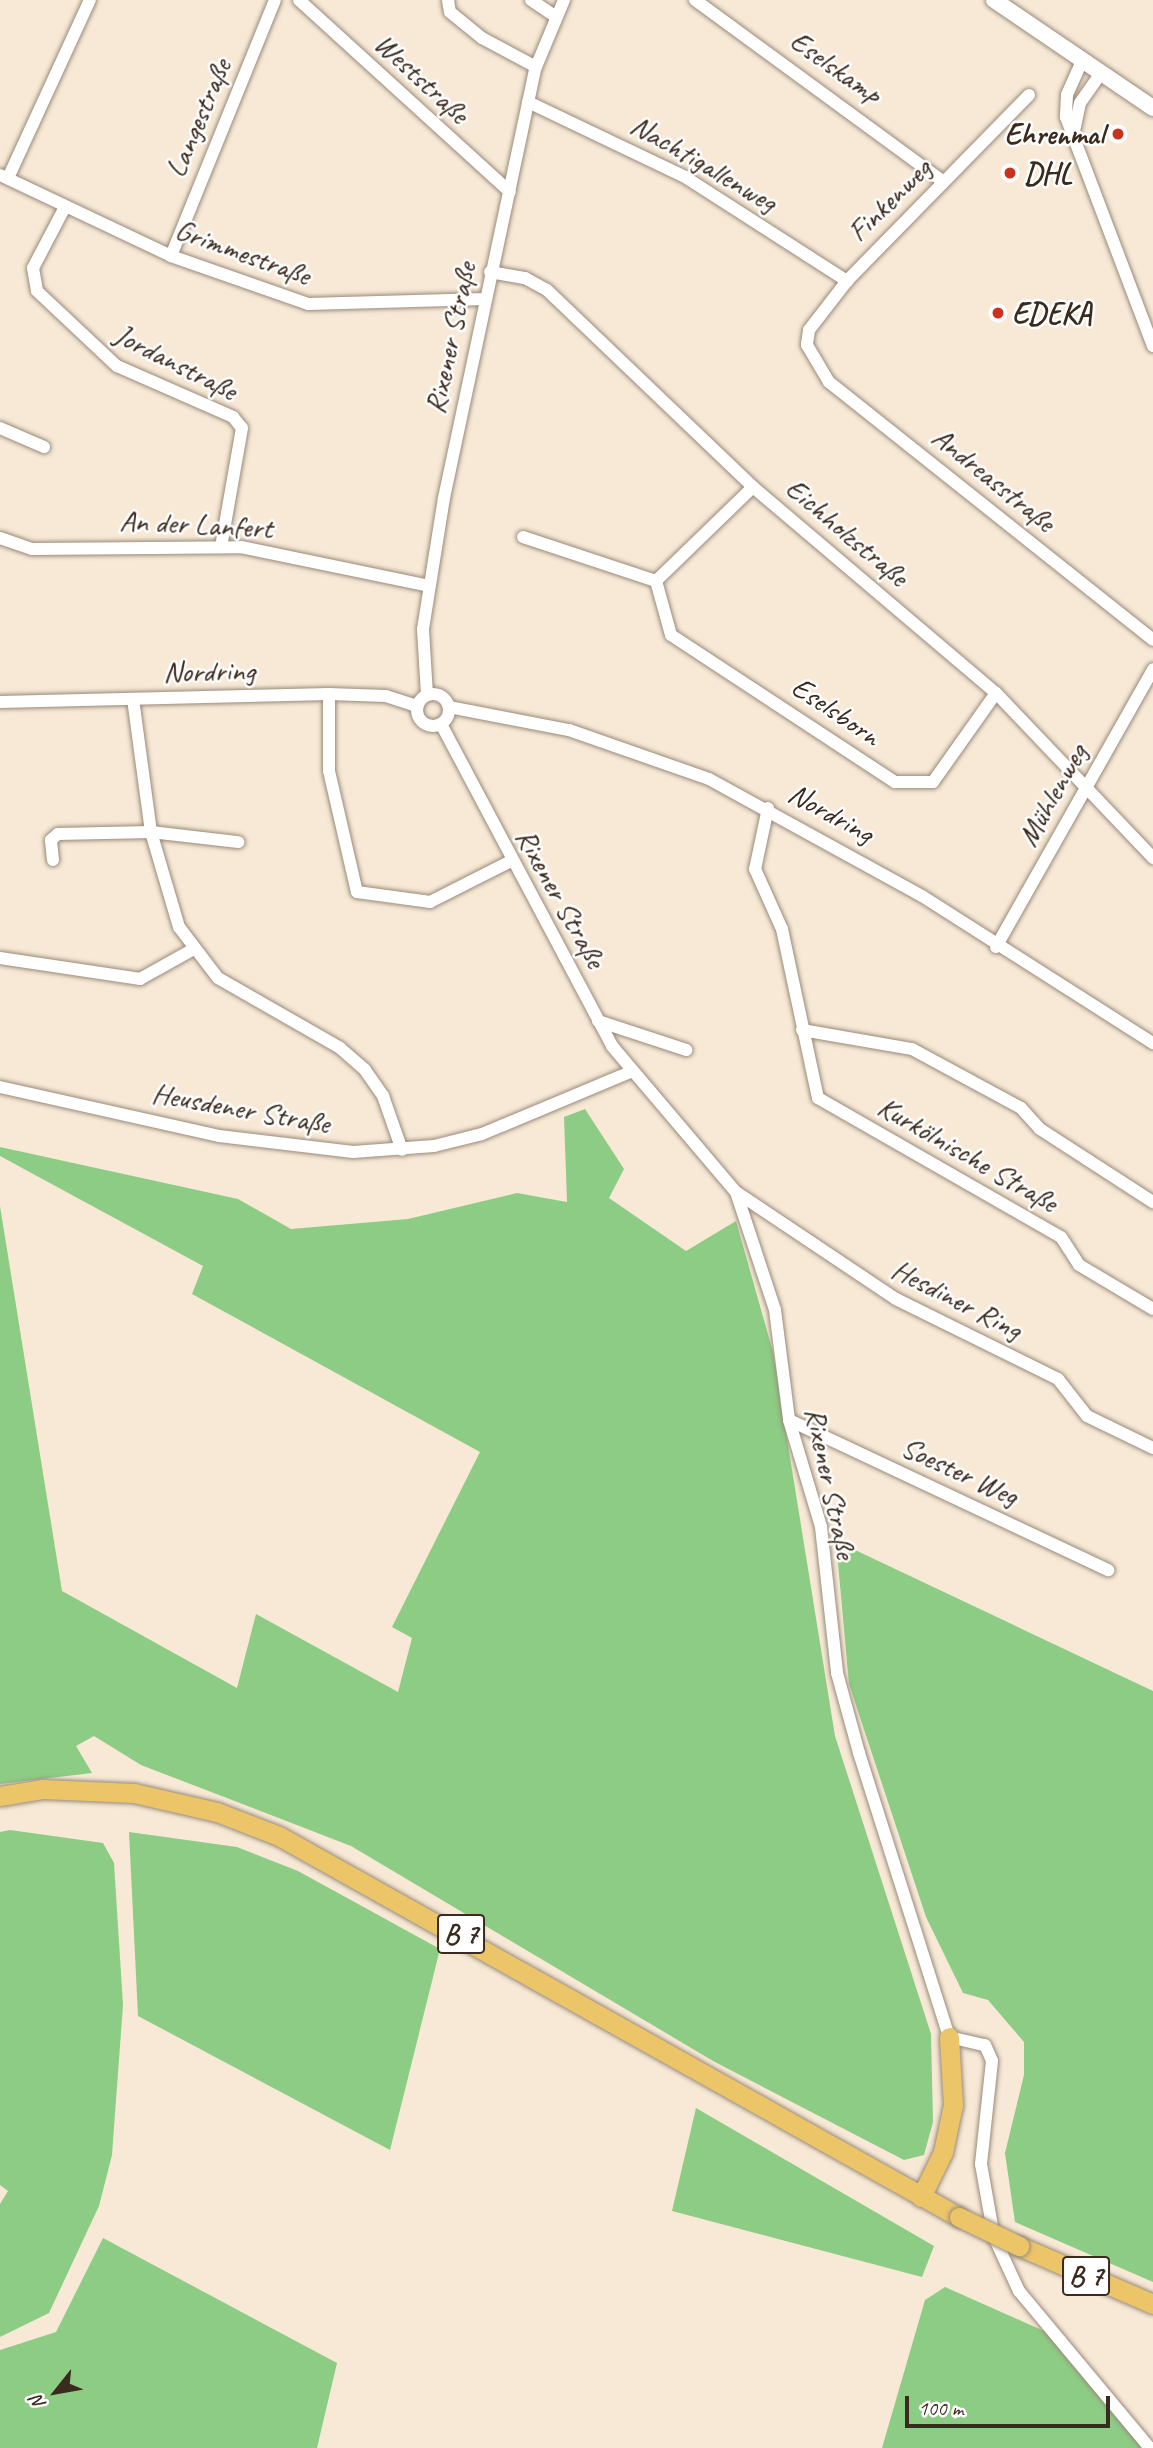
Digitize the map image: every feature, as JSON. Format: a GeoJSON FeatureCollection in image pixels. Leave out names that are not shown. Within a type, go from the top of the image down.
{"type":"FeatureCollection","features":[{"type":"Feature","properties":{"kind":"main road","name":"B 7"},"geometry":{"type":"LineString","coordinates":[[0,1796],[97,1790],[134,1793],[235,1818],[329,1860],[921,2197],[1019,2246],[1153,2304]]}},
{"type":"Feature","properties":{"kind":"main road"},"geometry":{"type":"LineString","coordinates":[[921,2197],[943,2152],[953,2105],[949,2037]]}},
{"type":"Feature","properties":{"kind":"street"},"geometry":{"type":"LineString","coordinates":[[4,177],[90,0]]}},
{"type":"Feature","properties":{"kind":"street","name":"Langestraße"},"geometry":{"type":"LineString","coordinates":[[171,256],[275,0]]}},
{"type":"Feature","properties":{"kind":"street","name":"Weststraße"},"geometry":{"type":"LineString","coordinates":[[299,0],[510,192]]}},
{"type":"Feature","properties":{"kind":"street"},"geometry":{"type":"LineString","coordinates":[[449,0],[450,12],[482,38],[536,67]]}},
{"type":"Feature","properties":{"kind":"street"},"geometry":{"type":"LineString","coordinates":[[531,0],[556,17]]}},
{"type":"Feature","properties":{"kind":"street","name":"Rixener Straße"},"geometry":{"type":"LineString","coordinates":[[427,695],[423,629],[429,586],[490,272],[536,67],[564,0]]}},
{"type":"Feature","properties":{"kind":"street","name":"Eselskamp"},"geometry":{"type":"LineString","coordinates":[[695,0],[944,183]]}},
{"type":"Feature","properties":{"kind":"street"},"geometry":{"type":"LineString","coordinates":[[993,0],[1153,107]]}},
{"type":"Feature","properties":{"kind":"street"},"geometry":{"type":"LineString","coordinates":[[1082,61],[1065,102],[1072,139],[1153,346]]}},
{"type":"Feature","properties":{"kind":"street"},"geometry":{"type":"LineString","coordinates":[[1072,139],[1080,103],[1101,74]]}},
{"type":"Feature","properties":{"kind":"street","name":"Finkenweg"},"geometry":{"type":"LineString","coordinates":[[810,353],[809,330],[847,281],[1029,95]]}},
{"type":"Feature","properties":{"kind":"street","name":"Nachtigallenweg"},"geometry":{"type":"LineString","coordinates":[[528,102],[685,177],[847,281]]}},
{"type":"Feature","properties":{"kind":"street","name":"Grimmestraße"},"geometry":{"type":"LineString","coordinates":[[4,177],[171,256],[326,307],[485,299]]}},
{"type":"Feature","properties":{"kind":"street","name":"Jordanstraße"},"geometry":{"type":"LineString","coordinates":[[65,207],[33,268],[37,291],[117,366],[233,417],[242,428],[221,547]]}},
{"type":"Feature","properties":{"kind":"street","name":"Eichholzstraße"},"geometry":{"type":"LineString","coordinates":[[490,272],[526,278],[547,290],[753,487],[996,693],[1153,858]]}},
{"type":"Feature","properties":{"kind":"street","name":"Andreasstraße"},"geometry":{"type":"LineString","coordinates":[[810,353],[829,382],[1153,640]]}},
{"type":"Feature","properties":{"kind":"street"},"geometry":{"type":"LineString","coordinates":[[0,428],[44,447]]}},
{"type":"Feature","properties":{"kind":"street"},"geometry":{"type":"LineString","coordinates":[[523,537],[656,581],[753,487]]}},
{"type":"Feature","properties":{"kind":"street","name":"An der Lanfert"},"geometry":{"type":"LineString","coordinates":[[0,538],[32,549],[221,547],[429,586]]}},
{"type":"Feature","properties":{"kind":"street","name":"Eselsborn"},"geometry":{"type":"LineString","coordinates":[[656,581],[671,635],[895,782],[933,782],[996,693]]}},
{"type":"Feature","properties":{"kind":"street","name":"Mühlenweg"},"geometry":{"type":"LineString","coordinates":[[996,947],[1153,669]]}},
{"type":"Feature","properties":{"kind":"street"},"geometry":{"type":"LineString","coordinates":[[329,694],[329,771],[357,892],[430,902],[512,861]]}},
{"type":"Feature","properties":{"kind":"street","name":"Nordring"},"geometry":{"type":"LineString","coordinates":[[0,702],[329,694],[386,696],[417,706]]}},
{"type":"Feature","properties":{"kind":"street"},"geometry":{"type":"LineString","coordinates":[[427,695],[442,696],[449,707],[441,724],[425,724],[417,706],[427,695]]}},
{"type":"Feature","properties":{"kind":"street"},"geometry":{"type":"LineString","coordinates":[[133,699],[151,832],[162,883],[194,949],[218,978],[340,1048],[365,1070],[383,1096],[402,1150]]}},
{"type":"Feature","properties":{"kind":"street","name":"Nordring"},"geometry":{"type":"LineString","coordinates":[[449,707],[569,730],[709,779],[768,808],[922,896],[996,947],[1153,1043]]}},
{"type":"Feature","properties":{"kind":"street","name":"Rixener Straße"},"geometry":{"type":"LineString","coordinates":[[441,724],[598,1021],[630,1072],[736,1192],[775,1310],[789,1420],[821,1527],[844,1702],[949,2037]]}},
{"type":"Feature","properties":{"kind":"street"},"geometry":{"type":"LineString","coordinates":[[768,808],[755,869],[780,922],[802,1030],[912,1049],[1021,1108],[1040,1129],[1153,1202]]}},
{"type":"Feature","properties":{"kind":"street"},"geometry":{"type":"LineString","coordinates":[[53,860],[51,840],[58,834],[151,832],[238,842]]}},
{"type":"Feature","properties":{"kind":"street"},"geometry":{"type":"LineString","coordinates":[[0,958],[140,979],[194,949]]}},
{"type":"Feature","properties":{"kind":"street"},"geometry":{"type":"LineString","coordinates":[[598,1021],[686,1050]]}},
{"type":"Feature","properties":{"kind":"street","name":"Kurkölnische Straße"},"geometry":{"type":"LineString","coordinates":[[802,1030],[818,1098],[1061,1237],[1079,1265],[1153,1309]]}},
{"type":"Feature","properties":{"kind":"street","name":"Heusdener Straße"},"geometry":{"type":"LineString","coordinates":[[0,1087],[260,1143],[402,1150],[513,1124],[630,1072]]}},
{"type":"Feature","properties":{"kind":"street","name":"Hesdiner Ring"},"geometry":{"type":"LineString","coordinates":[[736,1192],[896,1299],[1058,1379],[1087,1416],[1153,1448]]}},
{"type":"Feature","properties":{"kind":"street","name":"Soester Weg"},"geometry":{"type":"LineString","coordinates":[[789,1420],[1108,1570]]}},
{"type":"Feature","properties":{"kind":"street"},"geometry":{"type":"LineString","coordinates":[[949,2037],[978,2041],[992,2061],[981,2164],[985,2208],[1000,2257],[1029,2304],[1150,2448]]}},
{"type":"Feature","properties":{"kind":"green space"},"geometry":{"type":"Polygon","coordinates":[[[585,1109],[624,1169],[609,1198],[686,1251],[736,1221],[773,1352],[835,1736],[931,2034],[933,2122],[924,2155],[904,2160],[713,2061],[351,1846],[141,1765],[94,1736],[76,1746],[92,1773],[0,1784],[0,1206],[62,1591],[237,1688],[256,1614],[398,1692],[412,1638],[392,1627],[480,1452],[192,1294],[203,1266],[0,1156],[0,1147],[238,1199],[291,1229],[408,1219],[517,1193],[567,1202],[564,1117],[585,1109]]]}},
{"type":"Feature","properties":{"kind":"green space"},"geometry":{"type":"Polygon","coordinates":[[[836,1541],[1153,1691],[1153,2282],[1015,2222],[1005,2153],[1024,2075],[1024,2042],[988,2000],[963,1993],[926,1917],[849,1684],[836,1541]]]}},
{"type":"Feature","properties":{"kind":"green space"},"geometry":{"type":"Polygon","coordinates":[[[10,1830],[103,1843],[114,1863],[123,2005],[112,2155],[99,2206],[49,2313],[0,2337],[0,2204],[8,2191],[0,2185],[0,1832],[10,1830]]]}},
{"type":"Feature","properties":{"kind":"green space"},"geometry":{"type":"Polygon","coordinates":[[[129,1832],[237,1847],[298,1871],[440,1949],[390,2150],[138,2016],[129,1832]]]}},
{"type":"Feature","properties":{"kind":"green space"},"geometry":{"type":"Polygon","coordinates":[[[696,2108],[934,2246],[922,2277],[672,2211],[696,2108]]]}},
{"type":"Feature","properties":{"kind":"green space"},"geometry":{"type":"Polygon","coordinates":[[[103,2238],[337,2363],[317,2448],[0,2448],[0,2350],[56,2332],[103,2238]]]}},
{"type":"Feature","properties":{"kind":"green space"},"geometry":{"type":"Polygon","coordinates":[[[945,2287],[1044,2331],[1142,2448],[882,2448],[925,2300],[945,2287]]]}},
{"type":"Feature","properties":{"kind":"place","name":"Ehrenmal"},"geometry":{"type":"Point","coordinates":[1118,134]}},
{"type":"Feature","properties":{"kind":"place","name":"DHL"},"geometry":{"type":"Point","coordinates":[1010,173]}},
{"type":"Feature","properties":{"kind":"place","name":"EDEKA"},"geometry":{"type":"Point","coordinates":[998,313]}}]}
